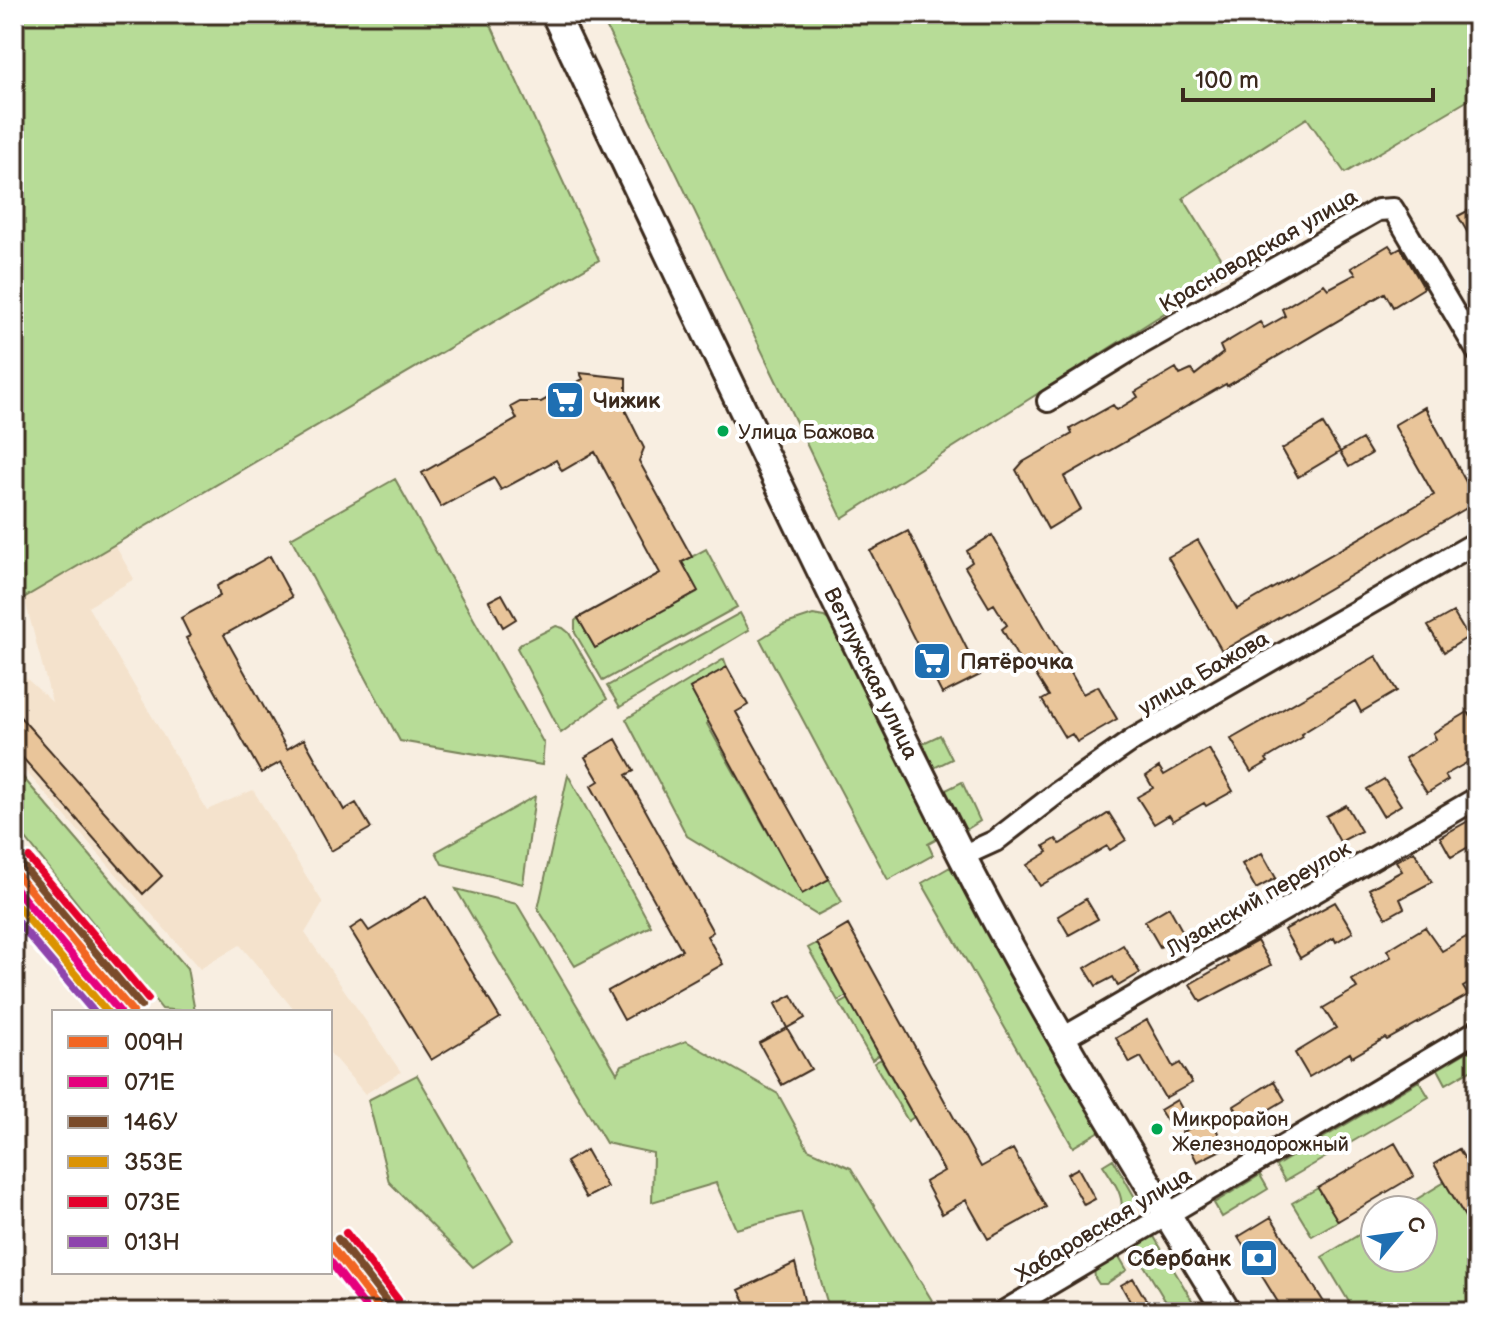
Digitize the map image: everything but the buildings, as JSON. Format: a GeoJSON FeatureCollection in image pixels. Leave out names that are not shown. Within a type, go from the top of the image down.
{"type":"FeatureCollection","features":[{"type":"Feature","properties":{"kind":"main road","name":"Ветлужская улица"},"geometry":{"type":"LineString","coordinates":[[555,14],[962,856],[1063,1038],[1227,1312]]}},
{"type":"Feature","properties":{"kind":"street","name":"Красноводская улица"},"geometry":{"type":"LineString","coordinates":[[1048,401],[1129,350],[1378,210],[1393,209],[1477,351]]}},
{"type":"Feature","properties":{"kind":"street","name":"улица Бажова"},"geometry":{"type":"LineString","coordinates":[[962,856],[995,841],[1134,739],[1477,542]]}},
{"type":"Feature","properties":{"kind":"street","name":"Лузанский переулок"},"geometry":{"type":"LineString","coordinates":[[1063,1038],[1477,798]]}},
{"type":"Feature","properties":{"kind":"street","name":"Хабаровская улица"},"geometry":{"type":"LineString","coordinates":[[1003,1312],[1477,1031]]}},
{"type":"Feature","properties":{"kind":"shaded area"},"geometry":{"type":"Polygon","coordinates":[[[105,527],[134,579],[88,607],[207,810],[253,790],[323,903],[305,933],[401,1072],[365,1094],[332,1055],[332,1010],[294,1010],[240,945],[200,969],[14,758],[14,667],[52,702],[19,578],[105,527]]]}},
{"type":"Feature","properties":{"kind":"green space"},"geometry":{"type":"Polygon","coordinates":[[[14,14],[486,14],[599,260],[15,603],[14,14]]]}},
{"type":"Feature","properties":{"kind":"green space"},"geometry":{"type":"Polygon","coordinates":[[[600,14],[1477,14],[1477,95],[1345,173],[1307,118],[1183,198],[1229,272],[842,518],[600,14]]]}},
{"type":"Feature","properties":{"kind":"green space"},"geometry":{"type":"Polygon","coordinates":[[[395,479],[544,744],[542,765],[400,741],[291,538],[395,479]]]}},
{"type":"Feature","properties":{"kind":"green space"},"geometry":{"type":"Polygon","coordinates":[[[706,549],[737,607],[603,681],[575,633],[575,621],[578,618],[595,648],[697,592],[682,562],[706,549]]]}},
{"type":"Feature","properties":{"kind":"green space"},"geometry":{"type":"Polygon","coordinates":[[[740,613],[749,630],[620,707],[607,686],[740,613]]]}},
{"type":"Feature","properties":{"kind":"green space"},"geometry":{"type":"Polygon","coordinates":[[[813,615],[824,617],[835,625],[939,838],[928,844],[933,855],[888,880],[760,639],[783,625],[813,615]]]}},
{"type":"Feature","properties":{"kind":"green space"},"geometry":{"type":"Polygon","coordinates":[[[556,626],[569,633],[607,699],[561,733],[517,648],[556,626]]]}},
{"type":"Feature","properties":{"kind":"green space"},"geometry":{"type":"Polygon","coordinates":[[[724,659],[727,667],[690,688],[802,893],[829,879],[842,902],[817,915],[687,836],[626,719],[724,659]]]}},
{"type":"Feature","properties":{"kind":"green space"},"geometry":{"type":"Polygon","coordinates":[[[940,735],[952,759],[934,768],[923,743],[940,735]]]}},
{"type":"Feature","properties":{"kind":"green space"},"geometry":{"type":"Polygon","coordinates":[[[14,767],[187,968],[195,1010],[162,1009],[14,824],[14,767]]]}},
{"type":"Feature","properties":{"kind":"green space"},"geometry":{"type":"Polygon","coordinates":[[[568,775],[651,926],[575,966],[538,909],[568,775]]]}},
{"type":"Feature","properties":{"kind":"green space"},"geometry":{"type":"Polygon","coordinates":[[[962,782],[980,821],[964,831],[944,791],[962,782]]]}},
{"type":"Feature","properties":{"kind":"green space"},"geometry":{"type":"Polygon","coordinates":[[[535,796],[523,884],[442,864],[436,852],[535,796]]]}},
{"type":"Feature","properties":{"kind":"green space"},"geometry":{"type":"Polygon","coordinates":[[[950,867],[1100,1131],[1073,1147],[922,883],[950,867]]]}},
{"type":"Feature","properties":{"kind":"green space"},"geometry":{"type":"Polygon","coordinates":[[[456,889],[517,904],[617,1073],[622,1065],[686,1041],[778,1094],[808,1149],[851,1168],[933,1302],[867,1312],[830,1312],[801,1212],[736,1229],[716,1183],[652,1202],[653,1153],[606,1143],[456,889]]]}},
{"type":"Feature","properties":{"kind":"green space"},"geometry":{"type":"Polygon","coordinates":[[[817,943],[847,996],[838,1001],[808,948],[817,943]]]}},
{"type":"Feature","properties":{"kind":"green space"},"geometry":{"type":"Polygon","coordinates":[[[849,999],[879,1055],[872,1060],[840,1004],[849,999]]]}},
{"type":"Feature","properties":{"kind":"green space"},"geometry":{"type":"Polygon","coordinates":[[[1477,1046],[1477,1066],[1446,1084],[1438,1069],[1477,1046]]]}},
{"type":"Feature","properties":{"kind":"green space"},"geometry":{"type":"Polygon","coordinates":[[[881,1059],[914,1117],[908,1121],[874,1063],[881,1059]]]}},
{"type":"Feature","properties":{"kind":"green space"},"geometry":{"type":"Polygon","coordinates":[[[417,1075],[513,1240],[473,1267],[389,1182],[368,1100],[417,1075]]]}},
{"type":"Feature","properties":{"kind":"green space"},"geometry":{"type":"Polygon","coordinates":[[[1419,1081],[1429,1097],[1285,1181],[1276,1166],[1419,1081]]]}},
{"type":"Feature","properties":{"kind":"green space"},"geometry":{"type":"Polygon","coordinates":[[[1113,1159],[1137,1201],[1121,1212],[1119,1193],[1103,1165],[1113,1159]]]}},
{"type":"Feature","properties":{"kind":"green space"},"geometry":{"type":"Polygon","coordinates":[[[1260,1175],[1268,1189],[1222,1217],[1214,1203],[1260,1175]]]}},
{"type":"Feature","properties":{"kind":"green space"},"geometry":{"type":"Polygon","coordinates":[[[1445,1182],[1477,1237],[1477,1312],[1355,1312],[1322,1257],[1359,1235],[1359,1274],[1439,1274],[1439,1194],[1425,1194],[1445,1182]]]}},
{"type":"Feature","properties":{"kind":"green space"},"geometry":{"type":"Polygon","coordinates":[[[1318,1188],[1338,1221],[1312,1236],[1292,1203],[1318,1188]]]}},
{"type":"Feature","properties":{"kind":"green space"},"geometry":{"type":"Polygon","coordinates":[[[1153,1235],[1199,1312],[1172,1312],[1133,1247],[1153,1235]]]}},
{"type":"Feature","properties":{"kind":"green space"},"geometry":{"type":"Polygon","coordinates":[[[1117,1253],[1127,1270],[1106,1284],[1099,1284],[1094,1268],[1117,1253]]]}},
{"type":"Feature","properties":{"kind":"transit line","name":"073Е"},"geometry":{"type":"LineString","coordinates":[[29,858],[148,999]]}},
{"type":"Feature","properties":{"kind":"transit line","name":"146У"},"geometry":{"type":"LineString","coordinates":[[22,865],[141,1006]]}},
{"type":"Feature","properties":{"kind":"transit line","name":"009Н"},"geometry":{"type":"LineString","coordinates":[[14,871],[131,1010]]}},
{"type":"Feature","properties":{"kind":"transit line","name":"071Е"},"geometry":{"type":"LineString","coordinates":[[14,887],[118,1010]]}},
{"type":"Feature","properties":{"kind":"transit line","name":"353Е"},"geometry":{"type":"LineString","coordinates":[[14,902],[105,1010]]}},
{"type":"Feature","properties":{"kind":"transit line","name":"013Н"},"geometry":{"type":"LineString","coordinates":[[14,918],[92,1010]]}},
{"type":"Feature","properties":{"kind":"transit line","name":"073Е"},"geometry":{"type":"LineString","coordinates":[[346,1233],[398,1300]]}},
{"type":"Feature","properties":{"kind":"transit line","name":"146У"},"geometry":{"type":"LineString","coordinates":[[338,1239],[390,1306]]}},
{"type":"Feature","properties":{"kind":"transit line","name":"009Н"},"geometry":{"type":"LineString","coordinates":[[332,1248],[382,1312]]}},
{"type":"Feature","properties":{"kind":"transit line","name":"071Е"},"geometry":{"type":"LineString","coordinates":[[332,1264],[369,1312]]}},
{"type":"Feature","properties":{"kind":"place","name":"Чижик"},"geometry":{"type":"Point","coordinates":[565,400]}},
{"type":"Feature","properties":{"kind":"place","name":"Улица Бажова"},"geometry":{"type":"Point","coordinates":[723,431]}},
{"type":"Feature","properties":{"kind":"place","name":"Пятёрочка"},"geometry":{"type":"Point","coordinates":[932,661]}},
{"type":"Feature","properties":{"kind":"place","name":"Микрорайон Железнодорожный"},"geometry":{"type":"Point","coordinates":[1157,1129]}},
{"type":"Feature","properties":{"kind":"place","name":"Сбербанк"},"geometry":{"type":"Point","coordinates":[1259,1258]}}]}
